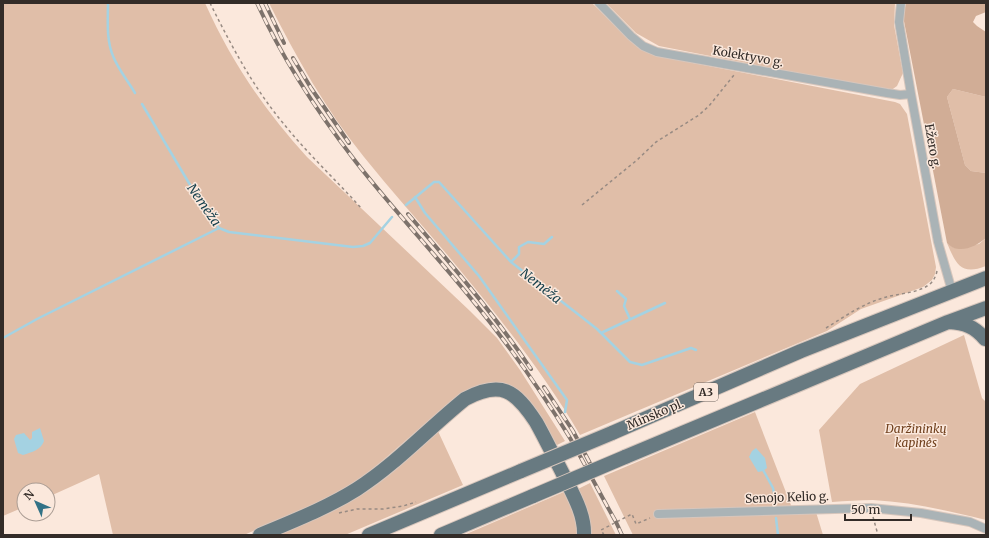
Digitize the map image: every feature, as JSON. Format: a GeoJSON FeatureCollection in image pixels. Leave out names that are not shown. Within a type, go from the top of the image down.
{"type":"FeatureCollection","features":[{"type":"Feature","properties":{"kind":"highway","name":"Minsko pl."},"geometry":{"type":"LineString","coordinates":[[369,535],[612,433],[801,351],[986,278]]}},
{"type":"Feature","properties":{"kind":"highway","name":"A3"},"geometry":{"type":"LineString","coordinates":[[441,535],[948,322],[986,308]]}},
{"type":"Feature","properties":{"kind":"highway"},"geometry":{"type":"LineString","coordinates":[[948,322],[968,325],[986,336]]}},
{"type":"Feature","properties":{"kind":"highway"},"geometry":{"type":"LineString","coordinates":[[260,535],[337,500],[357,489],[398,458],[465,399],[477,392],[489,389],[498,389],[508,392],[516,397],[536,422],[575,498],[582,517],[584,535]]}},
{"type":"Feature","properties":{"kind":"street","name":"Kolektyvo g."},"geometry":{"type":"LineString","coordinates":[[599,3],[642,46],[657,52],[887,93],[900,95],[911,94]]}},
{"type":"Feature","properties":{"kind":"street","name":"Ežero g."},"geometry":{"type":"LineString","coordinates":[[901,3],[899,22],[911,94],[938,242],[952,291]]}},
{"type":"Feature","properties":{"kind":"street","name":"Senojo Kelio g."},"geometry":{"type":"LineString","coordinates":[[658,514],[871,508],[921,513],[970,522],[986,529]]}},
{"type":"Feature","properties":{"kind":"path"},"geometry":{"type":"LineString","coordinates":[[210,3],[246,70],[283,124],[362,209]]}},
{"type":"Feature","properties":{"kind":"path"},"geometry":{"type":"LineString","coordinates":[[582,206],[656,142],[700,115],[740,67]]}},
{"type":"Feature","properties":{"kind":"path"},"geometry":{"type":"LineString","coordinates":[[824,329],[854,310],[882,298],[913,292],[929,284],[934,279],[937,266]]}},
{"type":"Feature","properties":{"kind":"path"},"geometry":{"type":"LineString","coordinates":[[338,513],[357,509],[383,509],[417,502]]}},
{"type":"Feature","properties":{"kind":"path"},"geometry":{"type":"LineString","coordinates":[[871,508],[878,535]]}},
{"type":"Feature","properties":{"kind":"path"},"geometry":{"type":"LineString","coordinates":[[604,535],[601,530],[632,514],[636,524],[658,514]]}},
{"type":"Feature","properties":{"kind":"green space"},"geometry":{"type":"Polygon","coordinates":[[[3,3],[205,3],[237,65],[263,103],[291,139],[307,157],[497,338],[520,370],[565,441],[555,446],[536,411],[487,384],[472,388],[456,397],[362,477],[316,504],[244,535],[113,535],[99,474],[56,493],[56,482],[16,482],[16,510],[3,516],[3,3]]]}},
{"type":"Feature","properties":{"kind":"green space"},"geometry":{"type":"Polygon","coordinates":[[[269,3],[592,3],[640,49],[662,57],[900,104],[907,114],[936,267],[935,274],[932,280],[923,287],[861,309],[827,331],[580,435],[530,359],[502,322],[460,270],[377,173],[337,121],[312,83],[269,3]]]}},
{"type":"Feature","properties":{"kind":"green space"},"geometry":{"type":"Polygon","coordinates":[[[606,3],[895,3],[894,25],[903,73],[897,86],[890,91],[659,46],[636,33],[606,3]]]}},
{"type":"Feature","properties":{"kind":"green space"},"geometry":{"type":"Polygon","coordinates":[[[953,89],[986,97],[986,173],[971,171],[965,165],[947,97],[953,89]]]}},
{"type":"Feature","properties":{"kind":"green space"},"geometry":{"type":"Polygon","coordinates":[[[986,238],[986,266],[971,270],[960,266],[953,257],[947,243],[954,248],[979,244],[986,238]]]}},
{"type":"Feature","properties":{"kind":"green space","name":"Daržininkų kapinės"},"geometry":{"type":"Polygon","coordinates":[[[964,335],[982,398],[986,402],[986,520],[944,510],[901,503],[873,500],[832,502],[819,430],[860,384],[964,335]]]}},
{"type":"Feature","properties":{"kind":"green space"},"geometry":{"type":"Polygon","coordinates":[[[755,412],[794,513],[816,512],[823,535],[633,535],[604,476],[755,412]]]}},
{"type":"Feature","properties":{"kind":"green space"},"geometry":{"type":"Polygon","coordinates":[[[437,429],[463,485],[345,535],[275,535],[437,429]]]}},
{"type":"Feature","properties":{"kind":"green space"},"geometry":{"type":"Polygon","coordinates":[[[590,483],[616,535],[589,535],[576,490],[590,483]]]}},
{"type":"Feature","properties":{"kind":"green space"},"geometry":{"type":"Polygon","coordinates":[[[566,491],[576,514],[578,535],[464,535],[566,491]]]}},
{"type":"Feature","properties":{"kind":"shaded area"},"geometry":{"type":"Polygon","coordinates":[[[906,3],[986,3],[986,12],[976,16],[973,22],[986,32],[986,97],[953,89],[947,97],[965,165],[971,171],[986,173],[986,238],[970,248],[955,248],[947,243],[903,16],[906,3]]]}},
{"type":"Feature","properties":{"kind":"water"},"geometry":{"type":"Polygon","coordinates":[[[40,428],[44,441],[41,447],[23,455],[18,453],[14,439],[16,435],[24,433],[30,440],[32,438],[32,432],[40,428]]]}},
{"type":"Feature","properties":{"kind":"water"},"geometry":{"type":"Polygon","coordinates":[[[756,448],[765,458],[767,468],[758,472],[749,457],[752,451],[756,448]]]}},
{"type":"Feature","properties":{"kind":"waterway","name":"Nemėža"},"geometry":{"type":"LineString","coordinates":[[108,3],[108,30],[111,50],[118,66],[135,93]]}},
{"type":"Feature","properties":{"kind":"waterway","name":"Nemėža"},"geometry":{"type":"LineString","coordinates":[[142,104],[205,210],[219,228],[229,232],[353,247],[363,246],[370,243],[392,217]]}},
{"type":"Feature","properties":{"kind":"waterway","name":"Nemėža"},"geometry":{"type":"LineString","coordinates":[[406,205],[434,182],[439,182],[511,262],[597,329],[630,362],[642,365],[691,348],[696,350]]}},
{"type":"Feature","properties":{"kind":"waterway"},"geometry":{"type":"LineString","coordinates":[[415,197],[425,213],[479,276],[567,400],[565,412]]}},
{"type":"Feature","properties":{"kind":"waterway"},"geometry":{"type":"LineString","coordinates":[[3,338],[37,319],[219,228]]}},
{"type":"Feature","properties":{"kind":"waterway"},"geometry":{"type":"LineString","coordinates":[[511,262],[519,254],[519,247],[528,242],[544,244],[552,237]]}},
{"type":"Feature","properties":{"kind":"waterway"},"geometry":{"type":"LineString","coordinates":[[617,291],[626,299],[624,306],[630,319]]}},
{"type":"Feature","properties":{"kind":"waterway"},"geometry":{"type":"LineString","coordinates":[[601,333],[665,303]]}},
{"type":"Feature","properties":{"kind":"waterway","name":"Nemėža"},"geometry":{"type":"LineString","coordinates":[[762,468],[773,488],[776,502]]}},
{"type":"Feature","properties":{"kind":"waterway","name":"Nemėža"},"geometry":{"type":"LineString","coordinates":[[776,518],[778,535]]}},
{"type":"Feature","properties":{"kind":"railway"},"geometry":{"type":"LineString","coordinates":[[257,3],[278,45],[302,86],[342,143],[384,196],[483,313],[535,383],[570,438],[622,535]]}},
{"type":"Feature","properties":{"kind":"railway"},"geometry":{"type":"LineString","coordinates":[[265,3],[284,43]]}},
{"type":"Feature","properties":{"kind":"railway"},"geometry":{"type":"LineString","coordinates":[[293,58],[311,88],[349,143]]}},
{"type":"Feature","properties":{"kind":"railway"},"geometry":{"type":"LineString","coordinates":[[408,214],[487,309],[531,369]]}},
{"type":"Feature","properties":{"kind":"railway"},"geometry":{"type":"LineString","coordinates":[[544,387],[573,431],[593,469]]}}]}
